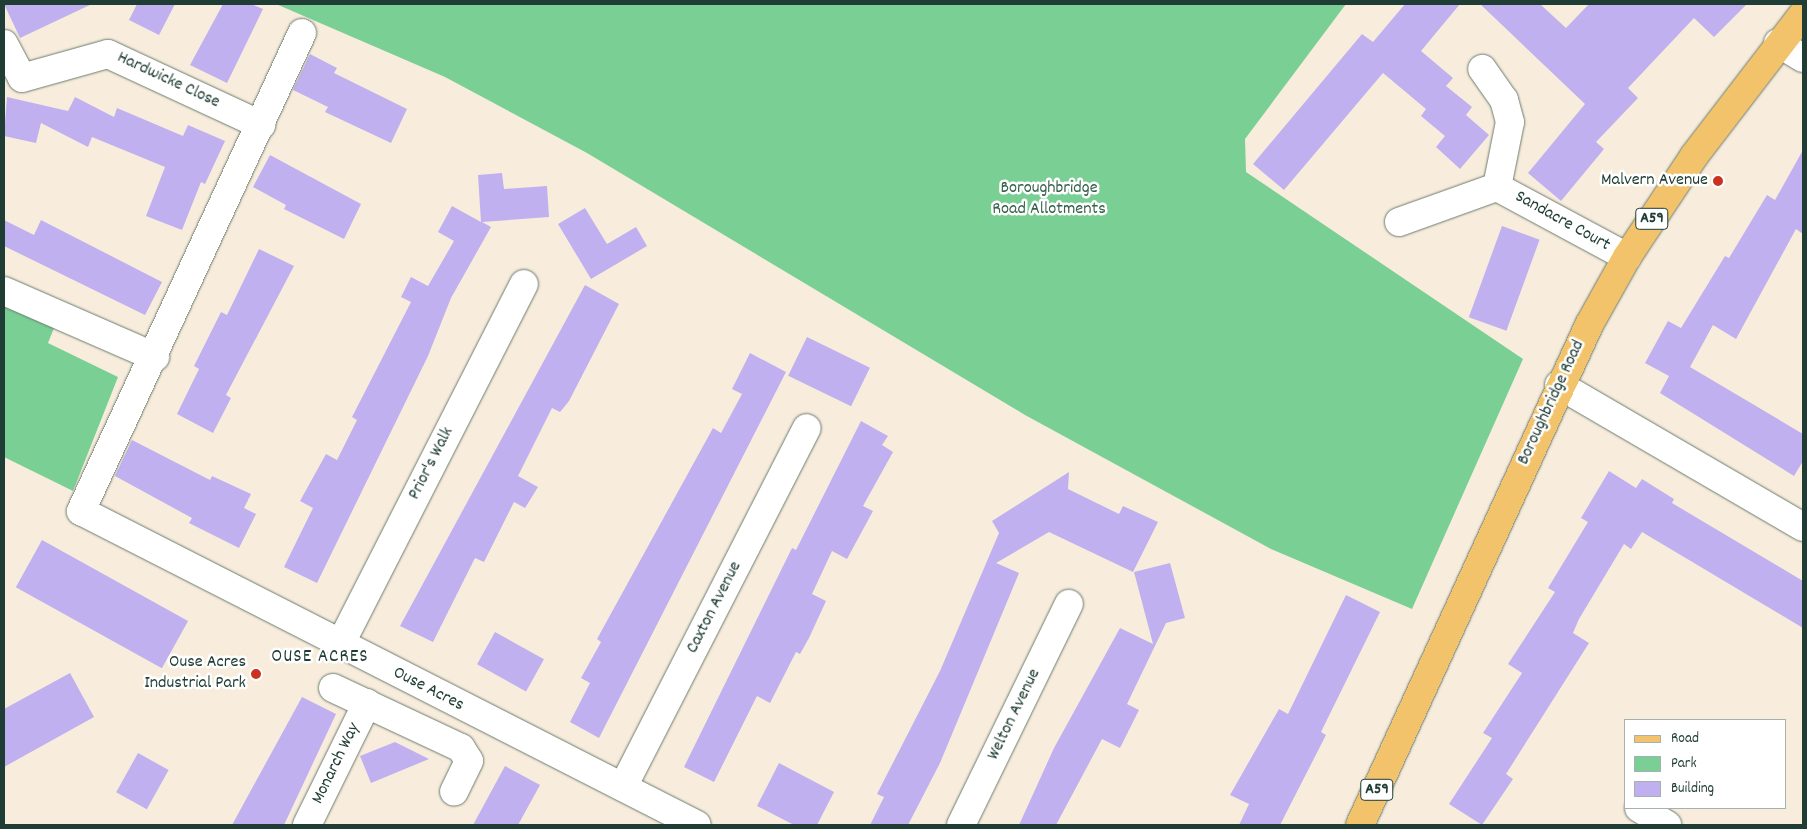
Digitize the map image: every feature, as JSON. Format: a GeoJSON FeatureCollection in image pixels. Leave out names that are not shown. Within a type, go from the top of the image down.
{"type":"FeatureCollection","features":[{"type":"Feature","properties":{"kind":"main road","name":"Boroughbridge Road"},"geometry":{"type":"LineString","coordinates":[[1360,825],[1559,385],[1627,257],[1694,156],[1778,43],[1803,14]]}},
{"type":"Feature","properties":{"kind":"street"},"geometry":{"type":"LineString","coordinates":[[4,291],[155,357],[302,33]]}},
{"type":"Feature","properties":{"kind":"street"},"geometry":{"type":"LineString","coordinates":[[1778,43],[1803,58]]}},
{"type":"Feature","properties":{"kind":"street","name":"Hardwicke Close"},"geometry":{"type":"LineString","coordinates":[[4,44],[22,78],[108,54],[261,125]]}},
{"type":"Feature","properties":{"kind":"street","name":"Sandacre Court"},"geometry":{"type":"LineString","coordinates":[[1482,69],[1504,100],[1510,122],[1497,187]]}},
{"type":"Feature","properties":{"kind":"street","name":"Sandacre Court"},"geometry":{"type":"LineString","coordinates":[[1399,222],[1497,187],[1627,257]]}},
{"type":"Feature","properties":{"kind":"street","name":"Prior's Walk"},"geometry":{"type":"LineString","coordinates":[[340,645],[524,284]]}},
{"type":"Feature","properties":{"kind":"street","name":"Ouse Acres"},"geometry":{"type":"LineString","coordinates":[[155,357],[81,511],[340,645],[697,825]]}},
{"type":"Feature","properties":{"kind":"street"},"geometry":{"type":"LineString","coordinates":[[1559,385],[1803,527]]}},
{"type":"Feature","properties":{"kind":"street","name":"Caxton Avenue"},"geometry":{"type":"LineString","coordinates":[[623,787],[807,428]]}},
{"type":"Feature","properties":{"kind":"street","name":"Welton Avenue"},"geometry":{"type":"LineString","coordinates":[[961,825],[1069,604]]}},
{"type":"Feature","properties":{"kind":"street","name":"Monarch Way"},"geometry":{"type":"LineString","coordinates":[[333,688],[461,748],[469,761],[454,792]]}},
{"type":"Feature","properties":{"kind":"street","name":"Monarch Way"},"geometry":{"type":"LineString","coordinates":[[307,825],[367,703]]}},
{"type":"Feature","properties":{"kind":"street"},"geometry":{"type":"LineString","coordinates":[[1641,809],[1667,825]]}},
{"type":"Feature","properties":{"kind":"green space","name":"Boroughbridge Road Allotments"},"geometry":{"type":"Polygon","coordinates":[[[276,4],[1346,4],[1245,139],[1246,172],[1523,359],[1412,609],[1271,549],[1025,415],[587,153],[445,77],[276,4]]]}},
{"type":"Feature","properties":{"kind":"green space"},"geometry":{"type":"Polygon","coordinates":[[[4,299],[56,323],[48,343],[118,377],[73,491],[4,457],[4,299]]]}},
{"type":"Feature","properties":{"kind":"building"},"geometry":{"type":"Polygon","coordinates":[[[4,4],[92,4],[20,38],[4,4]]]}},
{"type":"Feature","properties":{"kind":"building"},"geometry":{"type":"Polygon","coordinates":[[[137,4],[175,4],[159,35],[129,20],[137,4]]]}},
{"type":"Feature","properties":{"kind":"building"},"geometry":{"type":"Polygon","coordinates":[[[223,4],[251,4],[263,9],[227,83],[190,65],[223,4]]]}},
{"type":"Feature","properties":{"kind":"building"},"geometry":{"type":"Polygon","coordinates":[[[1405,4],[1460,4],[1421,51],[1453,78],[1446,86],[1472,107],[1466,115],[1489,135],[1460,169],[1436,147],[1445,136],[1421,116],[1426,109],[1383,73],[1284,190],[1253,164],[1362,34],[1373,42],[1405,4]]]}},
{"type":"Feature","properties":{"kind":"building"},"geometry":{"type":"Polygon","coordinates":[[[1480,4],[1540,4],[1566,28],[1589,4],[1747,4],[1714,37],[1694,18],[1628,88],[1638,98],[1596,142],[1604,149],[1561,201],[1528,173],[1585,104],[1480,4]]]}},
{"type":"Feature","properties":{"kind":"building"},"geometry":{"type":"Polygon","coordinates":[[[310,54],[337,68],[334,73],[407,109],[391,143],[325,112],[328,107],[293,90],[310,54]]]}},
{"type":"Feature","properties":{"kind":"building"},"geometry":{"type":"Polygon","coordinates":[[[7,97],[68,111],[75,97],[114,117],[117,108],[183,136],[188,125],[225,141],[205,184],[201,182],[182,230],[146,216],[165,167],[92,137],[88,147],[41,123],[36,143],[4,136],[7,97]]]}},
{"type":"Feature","properties":{"kind":"building"},"geometry":{"type":"Polygon","coordinates":[[[1803,150],[1803,234],[1796,229],[1736,339],[1713,325],[1690,367],[1803,434],[1803,461],[1794,476],[1660,393],[1669,376],[1645,363],[1668,321],[1681,328],[1725,256],[1729,258],[1767,195],[1775,200],[1803,150]]]}},
{"type":"Feature","properties":{"kind":"building"},"geometry":{"type":"Polygon","coordinates":[[[270,155],[361,204],[344,239],[284,209],[286,205],[253,187],[270,155]]]}},
{"type":"Feature","properties":{"kind":"building"},"geometry":{"type":"Polygon","coordinates":[[[502,173],[504,189],[547,186],[549,217],[482,222],[491,227],[451,298],[428,356],[317,583],[284,567],[313,508],[300,501],[326,454],[337,460],[357,420],[352,417],[411,302],[401,297],[411,277],[428,286],[454,241],[438,232],[452,206],[481,222],[478,175],[502,173]]]}},
{"type":"Feature","properties":{"kind":"building"},"geometry":{"type":"Polygon","coordinates":[[[585,208],[607,244],[636,227],[647,246],[591,279],[558,224],[585,208]]]}},
{"type":"Feature","properties":{"kind":"building"},"geometry":{"type":"Polygon","coordinates":[[[4,220],[34,235],[41,220],[162,282],[145,315],[4,246],[4,220]]]}},
{"type":"Feature","properties":{"kind":"building"},"geometry":{"type":"Polygon","coordinates":[[[1502,226],[1540,240],[1506,331],[1469,317],[1502,226]]]}},
{"type":"Feature","properties":{"kind":"building"},"geometry":{"type":"Polygon","coordinates":[[[259,249],[294,266],[226,395],[231,398],[213,433],[177,414],[199,369],[194,366],[221,312],[227,315],[259,249]]]}},
{"type":"Feature","properties":{"kind":"building"},"geometry":{"type":"Polygon","coordinates":[[[585,285],[619,304],[569,401],[560,412],[552,408],[518,476],[538,487],[525,508],[514,502],[484,562],[475,558],[433,642],[400,626],[585,285]]]}},
{"type":"Feature","properties":{"kind":"building"},"geometry":{"type":"Polygon","coordinates":[[[807,337],[870,368],[851,406],[788,376],[807,337]]]}},
{"type":"Feature","properties":{"kind":"building"},"geometry":{"type":"Polygon","coordinates":[[[750,353],[786,372],[599,738],[570,722],[590,683],[581,678],[601,642],[597,639],[713,428],[721,433],[742,394],[732,389],[750,353]]]}},
{"type":"Feature","properties":{"kind":"building"},"geometry":{"type":"Polygon","coordinates":[[[861,421],[888,436],[882,445],[893,452],[863,506],[873,511],[847,559],[832,551],[812,594],[826,601],[809,638],[800,654],[796,652],[770,703],[757,696],[714,782],[684,767],[792,548],[796,550],[861,421]]]}},
{"type":"Feature","properties":{"kind":"building"},"geometry":{"type":"Polygon","coordinates":[[[132,440],[210,480],[212,476],[251,494],[244,508],[256,514],[239,548],[189,523],[192,518],[115,476],[132,440]]]}},
{"type":"Feature","properties":{"kind":"building"},"geometry":{"type":"Polygon","coordinates":[[[1609,471],[1636,488],[1642,479],[1674,499],[1672,503],[1803,581],[1803,628],[1642,532],[1631,549],[1624,544],[1579,619],[1573,633],[1589,643],[1506,774],[1513,779],[1482,825],[1449,804],[1492,738],[1483,733],[1522,673],[1508,664],[1555,592],[1548,588],[1588,522],[1581,518],[1609,471]]]}},
{"type":"Feature","properties":{"kind":"building"},"geometry":{"type":"Polygon","coordinates":[[[1069,472],[1068,489],[1119,514],[1123,506],[1158,522],[1133,572],[1049,532],[996,563],[1019,573],[940,763],[908,825],[870,825],[884,797],[877,794],[940,671],[999,533],[992,521],[1069,472]]]}},
{"type":"Feature","properties":{"kind":"building"},"geometry":{"type":"Polygon","coordinates":[[[42,540],[188,621],[162,668],[16,587],[42,540]]]}},
{"type":"Feature","properties":{"kind":"building"},"geometry":{"type":"Polygon","coordinates":[[[1170,563],[1185,618],[1166,623],[1127,704],[1139,710],[1120,748],[1102,739],[1056,825],[1019,825],[1054,748],[1120,628],[1153,644],[1134,572],[1170,563]]]}},
{"type":"Feature","properties":{"kind":"building"},"geometry":{"type":"Polygon","coordinates":[[[1346,595],[1380,612],[1321,732],[1326,735],[1280,825],[1239,825],[1249,804],[1230,795],[1279,709],[1288,714],[1346,595]]]}},
{"type":"Feature","properties":{"kind":"building"},"geometry":{"type":"Polygon","coordinates":[[[495,632],[544,659],[526,692],[477,664],[495,632]]]}},
{"type":"Feature","properties":{"kind":"building"},"geometry":{"type":"Polygon","coordinates":[[[70,673],[94,717],[4,767],[4,709],[70,673]]]}},
{"type":"Feature","properties":{"kind":"building"},"geometry":{"type":"Polygon","coordinates":[[[302,697],[336,714],[284,825],[232,825],[302,697]]]}},
{"type":"Feature","properties":{"kind":"building"},"geometry":{"type":"Polygon","coordinates":[[[395,742],[429,759],[371,783],[360,756],[395,742]]]}},
{"type":"Feature","properties":{"kind":"building"},"geometry":{"type":"Polygon","coordinates":[[[138,753],[169,770],[147,809],[116,792],[138,753]]]}},
{"type":"Feature","properties":{"kind":"building"},"geometry":{"type":"Polygon","coordinates":[[[779,763],[834,792],[817,825],[794,825],[757,806],[779,763]]]}},
{"type":"Feature","properties":{"kind":"building"},"geometry":{"type":"Polygon","coordinates":[[[505,766],[540,785],[518,825],[473,825],[505,766]]]}},
{"type":"Feature","properties":{"kind":"place","name":"Malvern Avenue"},"geometry":{"type":"Point","coordinates":[1718,181]}},
{"type":"Feature","properties":{"kind":"place","name":"Ouse Acres Industrial Park"},"geometry":{"type":"Point","coordinates":[256,674]}},
{"type":"Feature","properties":{"kind":"district","name":"OUSE ACRES"},"geometry":{"type":"Point","coordinates":[320,658]}}]}
